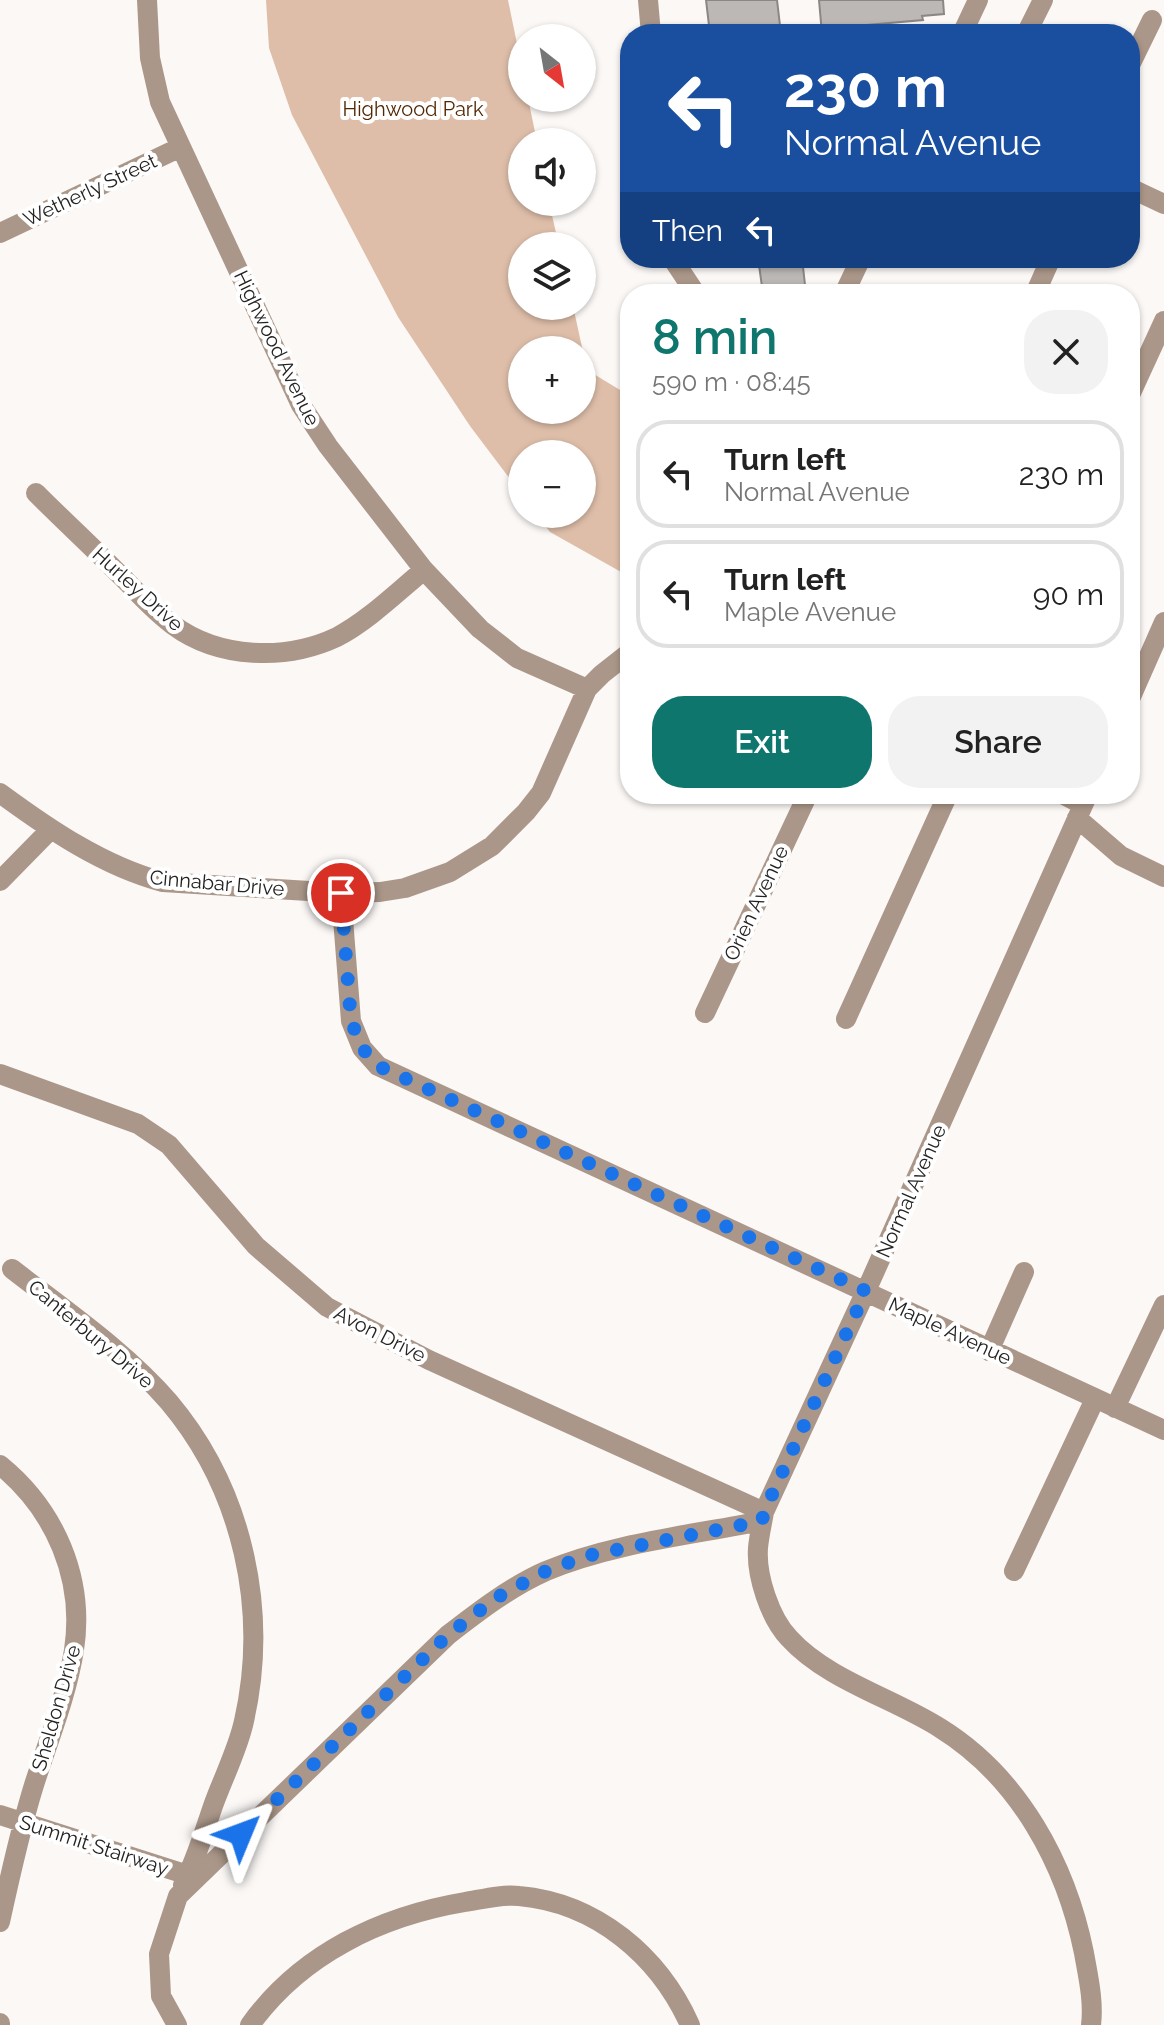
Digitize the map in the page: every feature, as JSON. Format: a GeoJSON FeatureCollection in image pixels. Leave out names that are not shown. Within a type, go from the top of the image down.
{"type":"FeatureCollection","features":[{"type":"Feature","properties":{"kind":"street","name":"Highwood Avenue"},"geometry":{"type":"LineString","coordinates":[[147,0],[150,58],[160,102],[301,405],[328,446],[424,570],[480,629],[517,658],[587,689]]}},
{"type":"Feature","properties":{"kind":"street"},"geometry":{"type":"LineString","coordinates":[[648,0],[650,24]]}},
{"type":"Feature","properties":{"kind":"street"},"geometry":{"type":"LineString","coordinates":[[967,24],[978,0]]}},
{"type":"Feature","properties":{"kind":"street"},"geometry":{"type":"LineString","coordinates":[[1031,24],[1043,0]]}},
{"type":"Feature","properties":{"kind":"street"},"geometry":{"type":"LineString","coordinates":[[1140,45],[1152,20]]}},
{"type":"Feature","properties":{"kind":"street","name":"Wetherly Street"},"geometry":{"type":"LineString","coordinates":[[0,233],[181,147]]}},
{"type":"Feature","properties":{"kind":"street"},"geometry":{"type":"LineString","coordinates":[[1140,193],[1164,204]]}},
{"type":"Feature","properties":{"kind":"street"},"geometry":{"type":"LineString","coordinates":[[1140,373],[1164,321]]}},
{"type":"Feature","properties":{"kind":"street","name":"Hurley Drive"},"geometry":{"type":"LineString","coordinates":[[36,493],[172,624],[224,648],[262,653],[290,651],[318,644],[366,618],[424,570]]}},
{"type":"Feature","properties":{"kind":"street"},"geometry":{"type":"LineString","coordinates":[[1140,676],[1164,622]]}},
{"type":"Feature","properties":{"kind":"street","name":"Cinnabar Drive"},"geometry":{"type":"LineString","coordinates":[[0,793],[50,830],[138,875],[163,882],[341,893],[380,892],[428,881],[450,872],[510,831],[541,793],[587,689],[620,660]]}},
{"type":"Feature","properties":{"kind":"street","name":"Orien Avenue"},"geometry":{"type":"LineString","coordinates":[[705,1013],[803,804]]}},
{"type":"Feature","properties":{"kind":"street"},"geometry":{"type":"LineString","coordinates":[[846,1019],[943,804]]}},
{"type":"Feature","properties":{"kind":"street"},"geometry":{"type":"LineString","coordinates":[[1083,806],[1121,856],[1164,877]]}},
{"type":"Feature","properties":{"kind":"street","name":"Normal Avenue"},"geometry":{"type":"LineString","coordinates":[[1083,806],[763,1516],[758,1550],[767,1602],[788,1637],[816,1662],[942,1729],[990,1768],[1019,1802],[1053,1854],[1076,1916],[1088,1972],[1091,2025]]}},
{"type":"Feature","properties":{"kind":"street"},"geometry":{"type":"LineString","coordinates":[[0,881],[50,830]]}},
{"type":"Feature","properties":{"kind":"street","name":"Maple Avenue"},"geometry":{"type":"LineString","coordinates":[[341,893],[351,1021],[362,1048],[378,1066],[1164,1430]]}},
{"type":"Feature","properties":{"kind":"street","name":"Avon Drive"},"geometry":{"type":"LineString","coordinates":[[0,1074],[138,1124],[169,1145],[256,1246],[327,1307],[429,1360],[763,1516]]}},
{"type":"Feature","properties":{"kind":"street","name":"Canterbury Drive"},"geometry":{"type":"LineString","coordinates":[[12,1269],[129,1362],[170,1404],[203,1451],[229,1504],[246,1560],[253,1650],[244,1722],[159,1954],[161,1996],[177,2025]]}},
{"type":"Feature","properties":{"kind":"street"},"geometry":{"type":"LineString","coordinates":[[989,1351],[1024,1272]]}},
{"type":"Feature","properties":{"kind":"street"},"geometry":{"type":"LineString","coordinates":[[1115,1408],[1164,1305]]}},
{"type":"Feature","properties":{"kind":"street"},"geometry":{"type":"LineString","coordinates":[[1014,1571],[1095,1399]]}},
{"type":"Feature","properties":{"kind":"street","name":"Sheldon Drive"},"geometry":{"type":"LineString","coordinates":[[0,1465],[21,1484],[49,1519],[67,1561],[76,1606],[75,1640],[69,1674],[22,1822],[0,1922]]}},
{"type":"Feature","properties":{"kind":"street"},"geometry":{"type":"LineString","coordinates":[[178,1896],[448,1635],[496,1598],[544,1572],[586,1556],[763,1516]]}},
{"type":"Feature","properties":{"kind":"street","name":"Summit Stairway"},"geometry":{"type":"LineString","coordinates":[[0,1815],[188,1875]]}},
{"type":"Feature","properties":{"kind":"street"},"geometry":{"type":"LineString","coordinates":[[250,2025],[301,1971],[324,1954],[367,1931],[428,1909],[516,1895],[540,1899],[584,1914],[624,1938],[671,1988],[690,2025]]}},
{"type":"Feature","properties":{"kind":"green space","name":"Highwood Park"},"geometry":{"type":"Polygon","coordinates":[[[266,0],[508,0],[513,24],[508,24],[508,112],[531,112],[534,128],[508,128],[508,216],[552,216],[556,232],[508,232],[508,320],[576,320],[580,336],[508,336],[508,424],[596,424],[596,375],[620,390],[620,571],[547,528],[596,528],[596,440],[508,440],[508,476],[470,426],[398,317],[292,115],[269,48],[266,0]]]}},
{"type":"Feature","properties":{"kind":"building"},"geometry":{"type":"Polygon","coordinates":[[[706,0],[777,0],[780,24],[709,24],[706,0]]]}},
{"type":"Feature","properties":{"kind":"building"},"geometry":{"type":"Polygon","coordinates":[[[819,0],[943,0],[944,14],[922,16],[923,20],[821,24],[819,0]]]}},
{"type":"Feature","properties":{"kind":"building"},"geometry":{"type":"Polygon","coordinates":[[[759,268],[803,268],[805,284],[762,284],[759,268]]]}},
{"type":"Feature","properties":{"kind":"route"},"geometry":{"type":"LineString","coordinates":[[241,1834],[448,1635],[496,1598],[544,1572],[586,1556],[762,1521],[866,1291],[378,1066],[362,1048],[351,1021],[341,893]]}}]}
